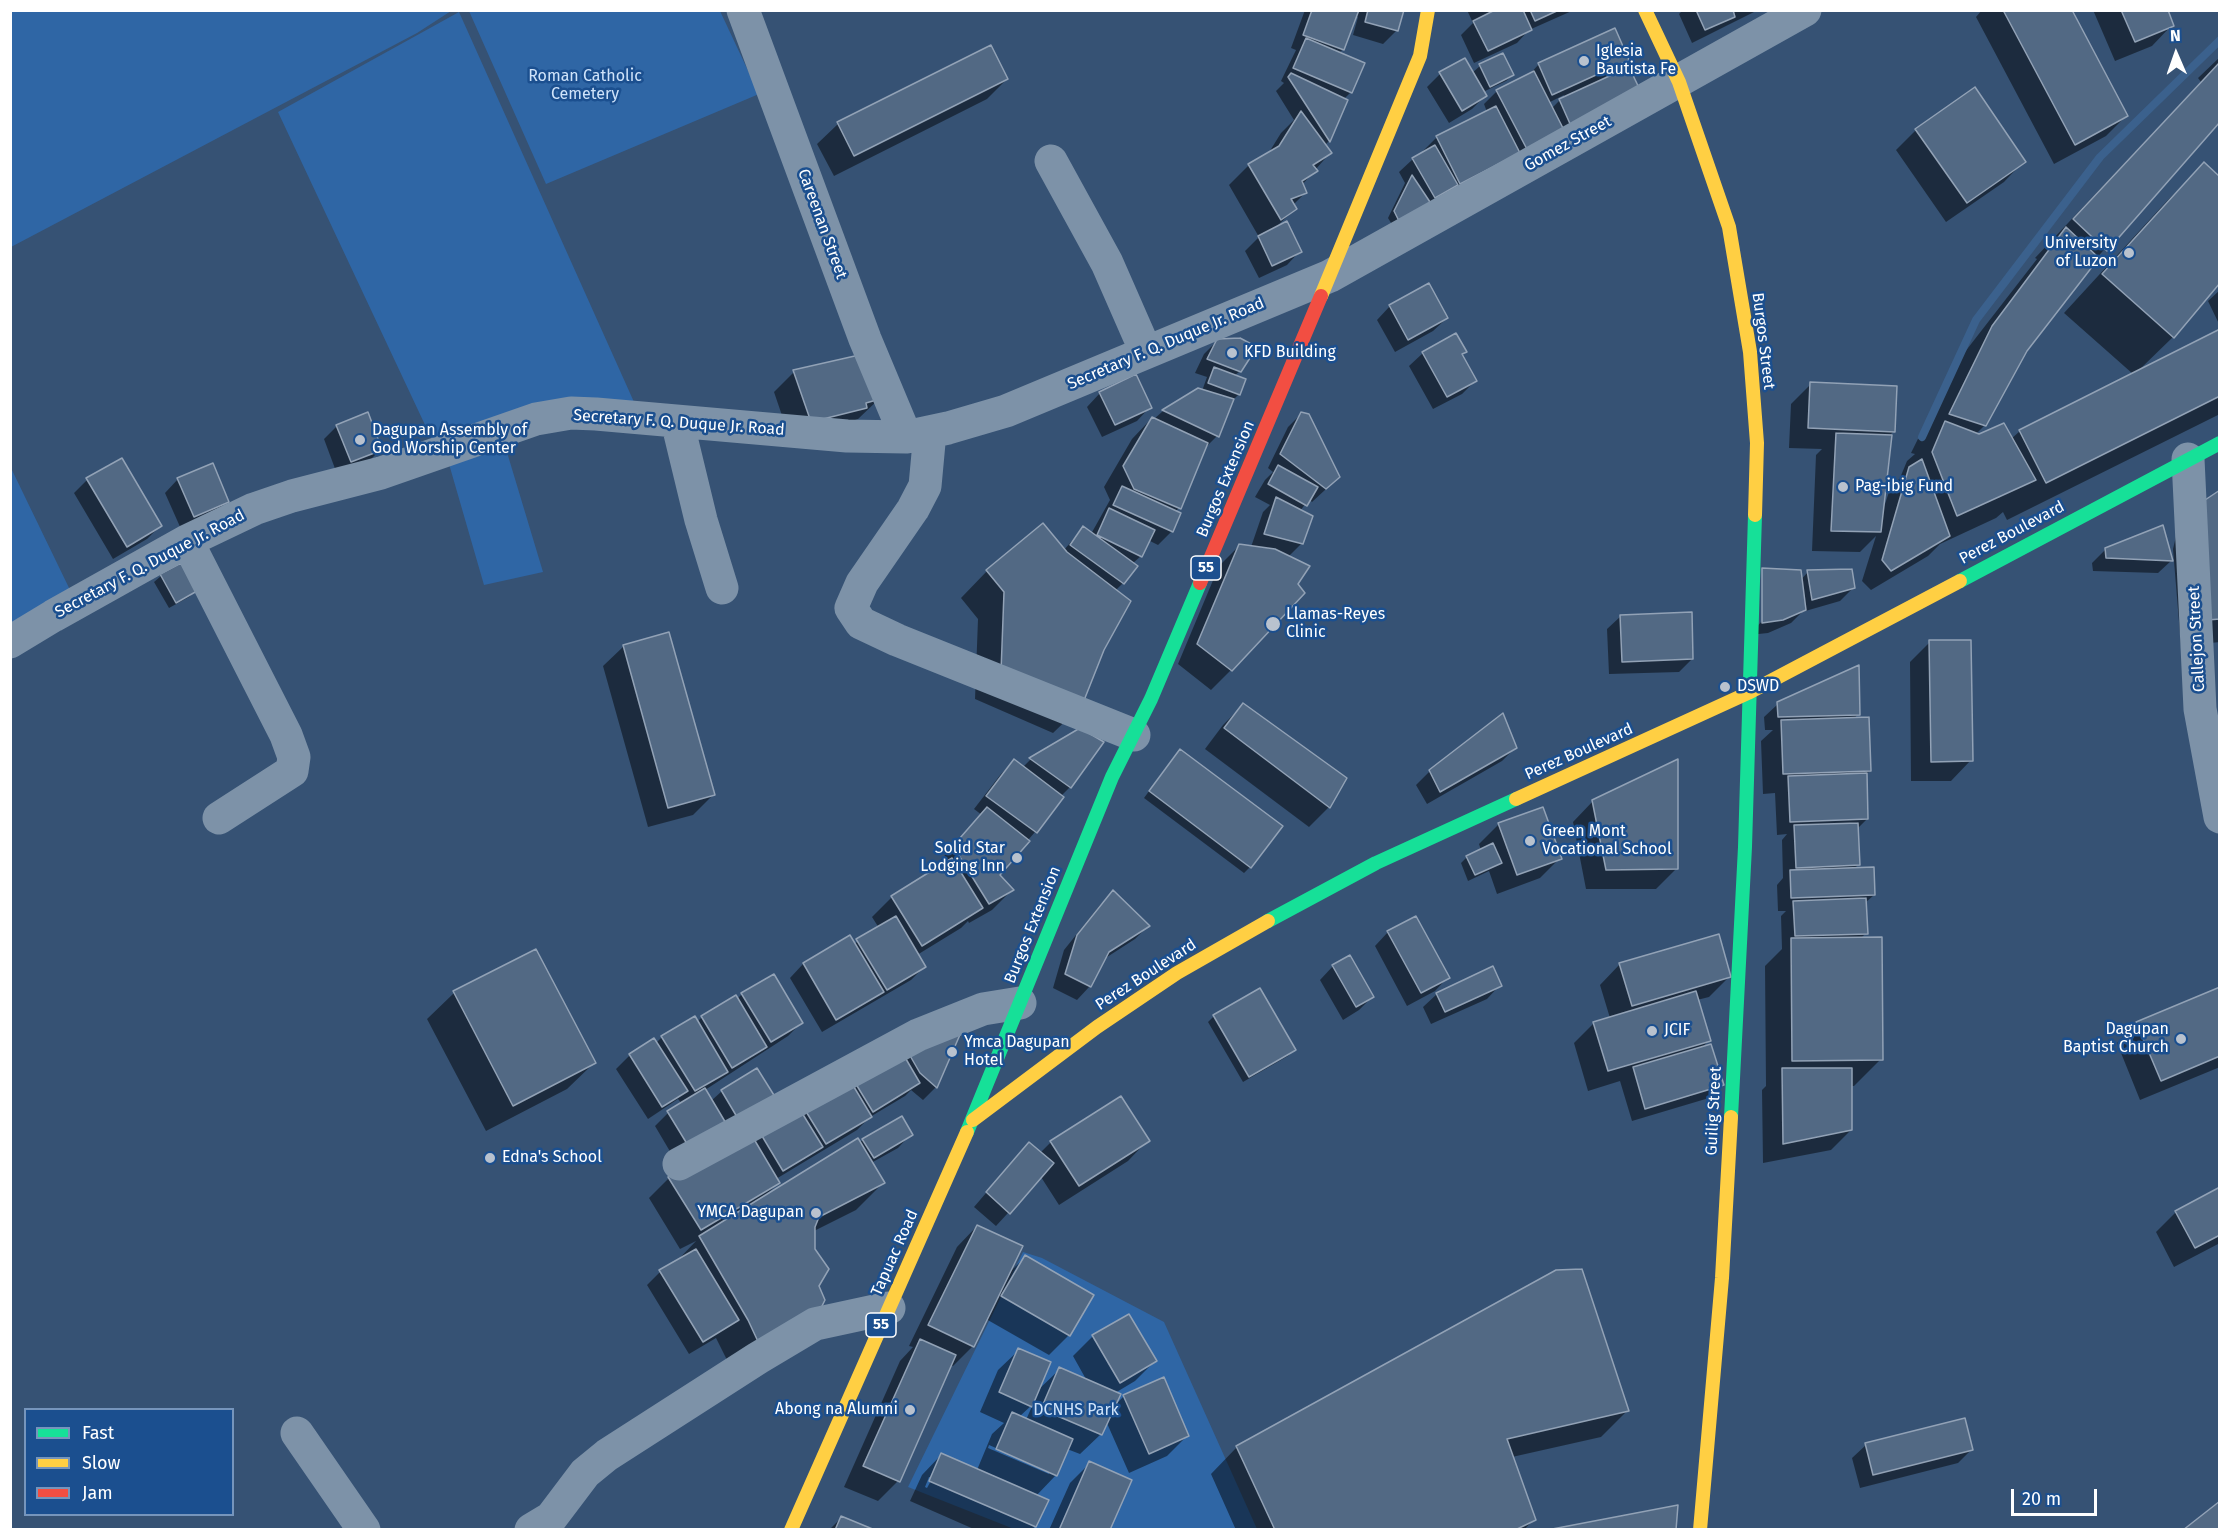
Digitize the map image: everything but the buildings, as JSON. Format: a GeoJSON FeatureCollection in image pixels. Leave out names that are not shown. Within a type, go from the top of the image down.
{"type":"FeatureCollection","features":[{"type":"Feature","properties":{"kind":"main road","name":"Burgos Extension"},"geometry":{"type":"LineString","coordinates":[[971,1121],[1095,817],[1112,777],[1134,735],[1330,276],[1420,56],[1428,10]]}},
{"type":"Feature","properties":{"kind":"main road","name":"Burgos Street"},"geometry":{"type":"LineString","coordinates":[[1645,10],[1679,82],[1729,227],[1750,352],[1757,443],[1748,693]]}},
{"type":"Feature","properties":{"kind":"main road","name":"Perez Boulevard"},"geometry":{"type":"LineString","coordinates":[[971,1121],[1097,1026],[1165,980],[1287,910],[1376,863],[1748,693],[2220,443]]}},
{"type":"Feature","properties":{"kind":"main road","name":"Guilig Street"},"geometry":{"type":"LineString","coordinates":[[1700,1530],[1722,1278],[1745,847],[1748,693]]}},
{"type":"Feature","properties":{"kind":"main road","name":"Tapuac Road"},"geometry":{"type":"LineString","coordinates":[[791,1530],[971,1121]]}},
{"type":"Feature","properties":{"kind":"street","name":"Careenan Street"},"geometry":{"type":"LineString","coordinates":[[742,10],[865,339],[918,434]]}},
{"type":"Feature","properties":{"kind":"street","name":"Gomez Street"},"geometry":{"type":"LineString","coordinates":[[1330,276],[1805,10]]}},
{"type":"Feature","properties":{"kind":"street"},"geometry":{"type":"LineString","coordinates":[[1051,162],[1107,263],[1146,352]]}},
{"type":"Feature","properties":{"kind":"street","name":"Secretary F. Q. Duque Jr. Road"},"geometry":{"type":"LineString","coordinates":[[10,642],[188,541],[254,509],[292,496],[381,473],[536,419],[572,413],[847,436],[918,434],[1006,411],[1330,276]]}},
{"type":"Feature","properties":{"kind":"street"},"geometry":{"type":"LineString","coordinates":[[677,421],[701,520],[722,588]]}},
{"type":"Feature","properties":{"kind":"street"},"geometry":{"type":"LineString","coordinates":[[918,434],[925,486],[913,509],[862,583],[851,608],[861,622],[897,640],[1134,735]]}},
{"type":"Feature","properties":{"kind":"street","name":"Callejon Street"},"geometry":{"type":"LineString","coordinates":[[2188,459],[2200,709],[2220,817]]}},
{"type":"Feature","properties":{"kind":"street"},"geometry":{"type":"LineString","coordinates":[[188,541],[286,735],[294,757],[292,771],[219,818]]}},
{"type":"Feature","properties":{"kind":"street"},"geometry":{"type":"LineString","coordinates":[[679,1164],[918,1035],[983,1009],[1020,1003]]}},
{"type":"Feature","properties":{"kind":"street"},"geometry":{"type":"LineString","coordinates":[[531,1530],[551,1518],[585,1473],[607,1455],[758,1358],[815,1324],[889,1308]]}},
{"type":"Feature","properties":{"kind":"street"},"geometry":{"type":"LineString","coordinates":[[297,1433],[364,1530]]}},
{"type":"Feature","properties":{"kind":"green space"},"geometry":{"type":"Polygon","coordinates":[[[11,10],[451,11],[417,33],[11,247],[11,10]]]}},
{"type":"Feature","properties":{"kind":"green space","name":"Roman Catholic Cemetery"},"geometry":{"type":"Polygon","coordinates":[[[469,11],[720,11],[759,94],[546,184],[469,11]]]}},
{"type":"Feature","properties":{"kind":"green space"},"geometry":{"type":"Polygon","coordinates":[[[459,12],[634,402],[434,444],[278,112],[459,12]]]}},
{"type":"Feature","properties":{"kind":"green space"},"geometry":{"type":"Polygon","coordinates":[[[506,449],[543,572],[484,585],[449,464],[506,449]]]}},
{"type":"Feature","properties":{"kind":"green space"},"geometry":{"type":"Polygon","coordinates":[[[10,466],[71,592],[10,633],[10,466]]]}},
{"type":"Feature","properties":{"kind":"green space","name":"DCNHS Park"},"geometry":{"type":"Polygon","coordinates":[[[1023,1252],[1042,1258],[1164,1322],[1257,1529],[1014,1529],[908,1487],[1023,1252]]]}},
{"type":"Feature","properties":{"kind":"waterway"},"geometry":{"type":"LineString","coordinates":[[1922,437],[1976,320],[2100,157],[2220,40]]}},
{"type":"Feature","properties":{"kind":"traffic: fast"},"geometry":{"type":"LineString","coordinates":[[1960,581],[2220,443]]}},
{"type":"Feature","properties":{"kind":"traffic: fast"},"geometry":{"type":"LineString","coordinates":[[1731,1117],[1745,847],[1755,515]]}},
{"type":"Feature","properties":{"kind":"traffic: fast"},"geometry":{"type":"LineString","coordinates":[[967,1132],[1112,777],[1151,699],[1200,583]]}},
{"type":"Feature","properties":{"kind":"traffic: fast"},"geometry":{"type":"LineString","coordinates":[[1268,921],[1376,863],[1516,799]]}},
{"type":"Feature","properties":{"kind":"traffic: slow"},"geometry":{"type":"LineString","coordinates":[[1321,296],[1420,56],[1428,10]]}},
{"type":"Feature","properties":{"kind":"traffic: slow"},"geometry":{"type":"LineString","coordinates":[[1645,10],[1679,82],[1729,227],[1750,352],[1757,443],[1755,515]]}},
{"type":"Feature","properties":{"kind":"traffic: slow"},"geometry":{"type":"LineString","coordinates":[[1516,799],[1748,693],[1960,581]]}},
{"type":"Feature","properties":{"kind":"traffic: slow"},"geometry":{"type":"LineString","coordinates":[[973,1120],[1097,1027],[1177,973],[1268,921]]}},
{"type":"Feature","properties":{"kind":"traffic: slow"},"geometry":{"type":"LineString","coordinates":[[1700,1530],[1722,1278],[1731,1117]]}},
{"type":"Feature","properties":{"kind":"traffic: slow"},"geometry":{"type":"LineString","coordinates":[[791,1530],[967,1132]]}},
{"type":"Feature","properties":{"kind":"traffic: jam"},"geometry":{"type":"LineString","coordinates":[[1200,583],[1321,296]]}},
{"type":"Feature","properties":{"kind":"place","name":"Iglesia Bautista Fe"},"geometry":{"type":"Point","coordinates":[1584,61]}},
{"type":"Feature","properties":{"kind":"place","name":"University of Luzon"},"geometry":{"type":"Point","coordinates":[2129,253]}},
{"type":"Feature","properties":{"kind":"place","name":"KFD Building"},"geometry":{"type":"Point","coordinates":[1232,353]}},
{"type":"Feature","properties":{"kind":"place","name":"Dagupan Assembly of God Worship Center"},"geometry":{"type":"Point","coordinates":[360,440]}},
{"type":"Feature","properties":{"kind":"place","name":"Pag-ibig Fund"},"geometry":{"type":"Point","coordinates":[1843,487]}},
{"type":"Feature","properties":{"kind":"place","name":"Llamas-Reyes Clinic"},"geometry":{"type":"Point","coordinates":[1273,624]}},
{"type":"Feature","properties":{"kind":"place","name":"DSWD"},"geometry":{"type":"Point","coordinates":[1725,687]}},
{"type":"Feature","properties":{"kind":"place","name":"Green Mont Vocational School"},"geometry":{"type":"Point","coordinates":[1530,841]}},
{"type":"Feature","properties":{"kind":"place","name":"Solid Star Lodging Inn"},"geometry":{"type":"Point","coordinates":[1017,858]}},
{"type":"Feature","properties":{"kind":"place","name":"JCIF"},"geometry":{"type":"Point","coordinates":[1652,1031]}},
{"type":"Feature","properties":{"kind":"place","name":"Dagupan Baptist Church"},"geometry":{"type":"Point","coordinates":[2181,1039]}},
{"type":"Feature","properties":{"kind":"place","name":"Ymca Dagupan Hotel"},"geometry":{"type":"Point","coordinates":[952,1052]}},
{"type":"Feature","properties":{"kind":"place","name":"Edna's School"},"geometry":{"type":"Point","coordinates":[490,1158]}},
{"type":"Feature","properties":{"kind":"place","name":"YMCA Dagupan"},"geometry":{"type":"Point","coordinates":[816,1213]}},
{"type":"Feature","properties":{"kind":"place","name":"Abong na Alumni"},"geometry":{"type":"Point","coordinates":[910,1410]}}]}
